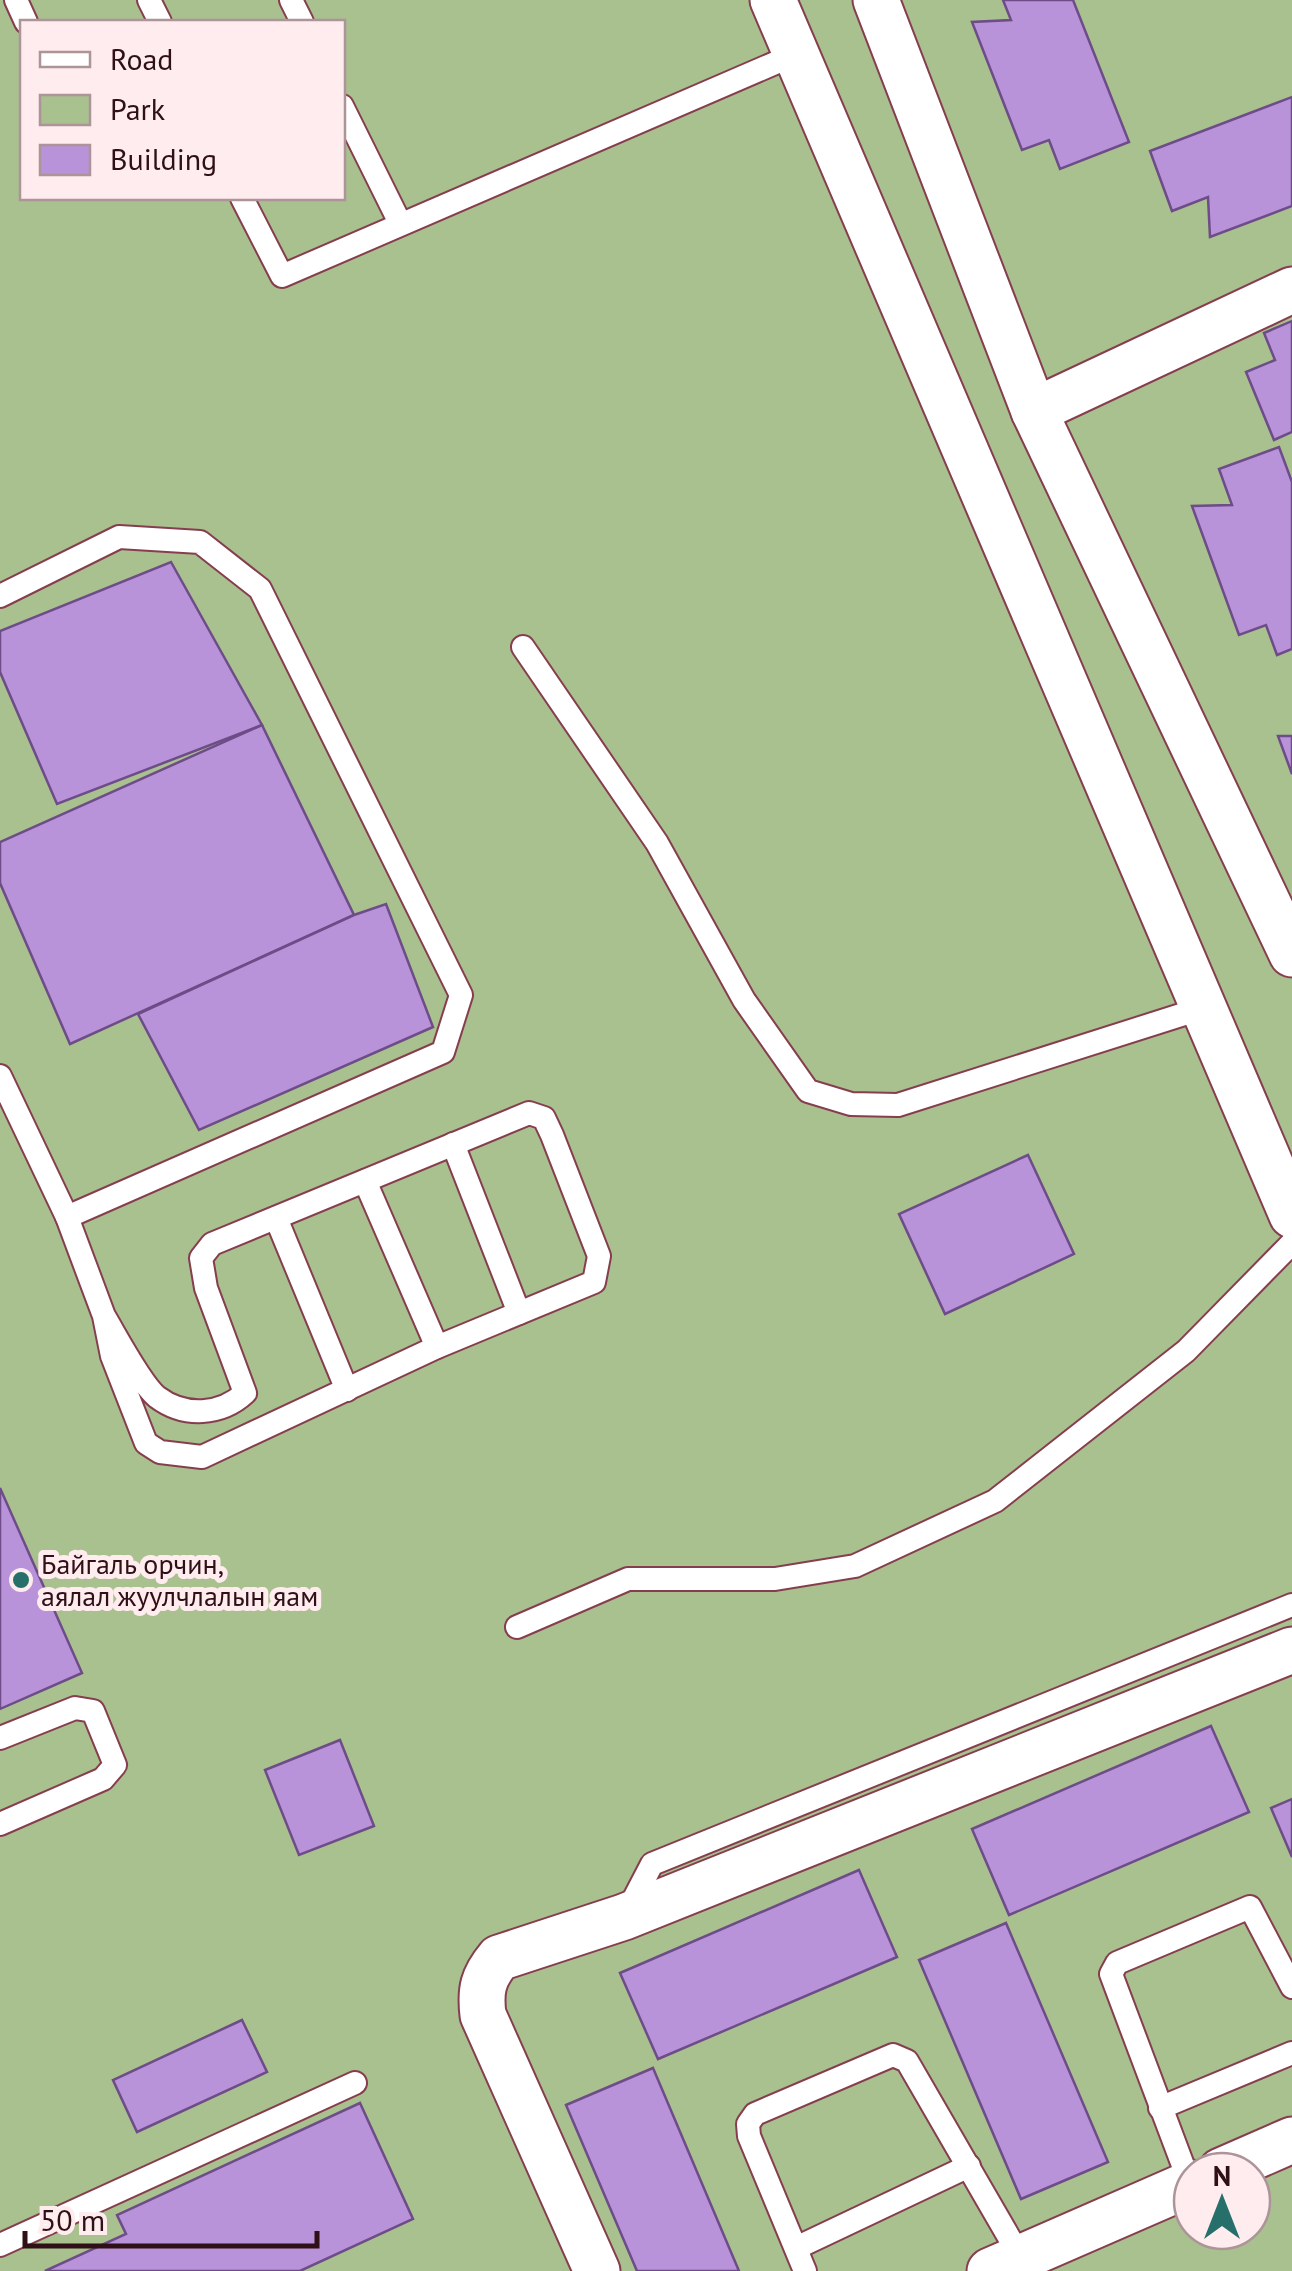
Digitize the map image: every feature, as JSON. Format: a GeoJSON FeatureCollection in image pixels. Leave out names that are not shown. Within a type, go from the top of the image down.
{"type":"FeatureCollection","features":[{"type":"Feature","properties":{"kind":"street"},"geometry":{"type":"LineString","coordinates":[[773,0],[1292,1215]]}},
{"type":"Feature","properties":{"kind":"street"},"geometry":{"type":"LineString","coordinates":[[876,0],[1034,411],[1292,954]]}},
{"type":"Feature","properties":{"kind":"street"},"geometry":{"type":"LineString","coordinates":[[1034,411],[1292,290]]}},
{"type":"Feature","properties":{"kind":"street"},"geometry":{"type":"LineString","coordinates":[[597,2271],[483,2015],[480,1992],[485,1974],[499,1958],[624,1918],[1292,1650]]}},
{"type":"Feature","properties":{"kind":"street"},"geometry":{"type":"LineString","coordinates":[[1267,2151],[1292,2140]]}},
{"type":"Feature","properties":{"kind":"street"},"geometry":{"type":"LineString","coordinates":[[1006,2264],[1172,2192]]}},
{"type":"Feature","properties":{"kind":"lane"},"geometry":{"type":"LineString","coordinates":[[243,200],[282,276],[796,54]]}},
{"type":"Feature","properties":{"kind":"lane"},"geometry":{"type":"LineString","coordinates":[[345,112],[400,223]]}},
{"type":"Feature","properties":{"kind":"lane"},"geometry":{"type":"LineString","coordinates":[[0,596],[120,538],[200,542],[260,588],[461,996],[444,1052],[67,1217]]}},
{"type":"Feature","properties":{"kind":"lane"},"geometry":{"type":"LineString","coordinates":[[523,647],[657,842],[744,1000],[808,1091],[852,1104],[898,1105],[1203,1008]]}},
{"type":"Feature","properties":{"kind":"lane"},"geometry":{"type":"LineString","coordinates":[[0,1076],[67,1217],[104,1316],[112,1356],[146,1443],[160,1452],[202,1457],[437,1347],[594,1282],[598,1256],[544,1118],[529,1113],[212,1244],[201,1258],[206,1288],[245,1393],[231,1406],[197,1413],[154,1395],[104,1316]]}},
{"type":"Feature","properties":{"kind":"lane"},"geometry":{"type":"LineString","coordinates":[[453,1144],[519,1313]]}},
{"type":"Feature","properties":{"kind":"lane"},"geometry":{"type":"LineString","coordinates":[[365,1181],[437,1347]]}},
{"type":"Feature","properties":{"kind":"lane"},"geometry":{"type":"LineString","coordinates":[[276,1218],[346,1390]]}},
{"type":"Feature","properties":{"kind":"lane"},"geometry":{"type":"LineString","coordinates":[[517,1627],[628,1578],[775,1578],[855,1566],[995,1502],[1186,1351],[1292,1243]]}},
{"type":"Feature","properties":{"kind":"lane"},"geometry":{"type":"LineString","coordinates":[[624,1918],[652,1864],[1292,1605]]}},
{"type":"Feature","properties":{"kind":"lane"},"geometry":{"type":"LineString","coordinates":[[0,1738],[76,1708],[93,1712],[115,1765],[103,1780],[0,1824]]}},
{"type":"Feature","properties":{"kind":"lane"},"geometry":{"type":"LineString","coordinates":[[1184,2151],[1160,2108],[1114,1987],[1111,1974],[1117,1964],[1250,1907],[1292,1987]]}},
{"type":"Feature","properties":{"kind":"lane"},"geometry":{"type":"LineString","coordinates":[[1160,2108],[1292,2053]]}},
{"type":"Feature","properties":{"kind":"lane"},"geometry":{"type":"LineString","coordinates":[[805,2271],[749,2136],[748,2124],[755,2114],[893,2055],[901,2056],[969,2166],[1006,2264]]}},
{"type":"Feature","properties":{"kind":"lane"},"geometry":{"type":"LineString","coordinates":[[0,2245],[355,2083]]}},
{"type":"Feature","properties":{"kind":"lane"},"geometry":{"type":"LineString","coordinates":[[796,2248],[969,2166]]}},
{"type":"Feature","properties":{"kind":"green space"},"geometry":{"type":"Polygon","coordinates":[[[0,0],[1292,0],[1292,2271],[0,2271],[0,0]]]}},
{"type":"Feature","properties":{"kind":"building"},"geometry":{"type":"Polygon","coordinates":[[[1003,0],[1073,0],[1129,142],[1060,169],[1049,140],[1022,150],[972,22],[1011,20],[1003,0]]]}},
{"type":"Feature","properties":{"kind":"building"},"geometry":{"type":"Polygon","coordinates":[[[1292,97],[1292,206],[1210,237],[1208,197],[1172,211],[1150,151],[1292,97]]]}},
{"type":"Feature","properties":{"kind":"building"},"geometry":{"type":"Polygon","coordinates":[[[1292,321],[1292,432],[1274,440],[1246,372],[1275,360],[1264,333],[1292,321]]]}},
{"type":"Feature","properties":{"kind":"building"},"geometry":{"type":"Polygon","coordinates":[[[1279,447],[1292,482],[1292,649],[1277,655],[1266,625],[1239,635],[1192,506],[1232,505],[1219,469],[1279,447]]]}},
{"type":"Feature","properties":{"kind":"building"},"geometry":{"type":"Polygon","coordinates":[[[171,562],[262,725],[57,804],[0,672],[0,631],[171,562]]]}},
{"type":"Feature","properties":{"kind":"building"},"geometry":{"type":"Polygon","coordinates":[[[262,725],[354,915],[70,1044],[0,883],[0,842],[262,725]]]}},
{"type":"Feature","properties":{"kind":"building"},"geometry":{"type":"Polygon","coordinates":[[[1278,736],[1292,736],[1292,774],[1278,736]]]}},
{"type":"Feature","properties":{"kind":"building"},"geometry":{"type":"Polygon","coordinates":[[[386,904],[433,1027],[199,1130],[138,1014],[386,904]]]}},
{"type":"Feature","properties":{"kind":"building"},"geometry":{"type":"Polygon","coordinates":[[[1028,1155],[1074,1254],[945,1314],[899,1214],[1028,1155]]]}},
{"type":"Feature","properties":{"kind":"building","name":"Байгаль орчин, аялал жуулчлалын яам"},"geometry":{"type":"Polygon","coordinates":[[[0,1488],[82,1673],[0,1709],[0,1488]]]}},
{"type":"Feature","properties":{"kind":"building"},"geometry":{"type":"Polygon","coordinates":[[[1211,1726],[1249,1812],[1009,1915],[972,1829],[1211,1726]]]}},
{"type":"Feature","properties":{"kind":"building"},"geometry":{"type":"Polygon","coordinates":[[[340,1740],[374,1826],[299,1855],[265,1770],[340,1740]]]}},
{"type":"Feature","properties":{"kind":"building"},"geometry":{"type":"Polygon","coordinates":[[[1292,1799],[1292,1857],[1271,1808],[1292,1799]]]}},
{"type":"Feature","properties":{"kind":"building"},"geometry":{"type":"Polygon","coordinates":[[[859,1870],[897,1957],[658,2059],[620,1973],[859,1870]]]}},
{"type":"Feature","properties":{"kind":"building"},"geometry":{"type":"Polygon","coordinates":[[[1006,1923],[1108,2162],[1021,2199],[919,1960],[1006,1923]]]}},
{"type":"Feature","properties":{"kind":"building"},"geometry":{"type":"Polygon","coordinates":[[[242,2020],[267,2072],[137,2132],[113,2080],[242,2020]]]}},
{"type":"Feature","properties":{"kind":"building"},"geometry":{"type":"Polygon","coordinates":[[[653,2068],[739,2271],[637,2271],[566,2105],[653,2068]]]}},
{"type":"Feature","properties":{"kind":"building"},"geometry":{"type":"Polygon","coordinates":[[[360,2103],[413,2219],[300,2271],[45,2271],[126,2234],[117,2215],[360,2103]]]}},
{"type":"Feature","properties":{"kind":"place","name":"Байгаль орчин, аялал жуулчлалын яам"},"geometry":{"type":"Point","coordinates":[21,1580]}}]}
